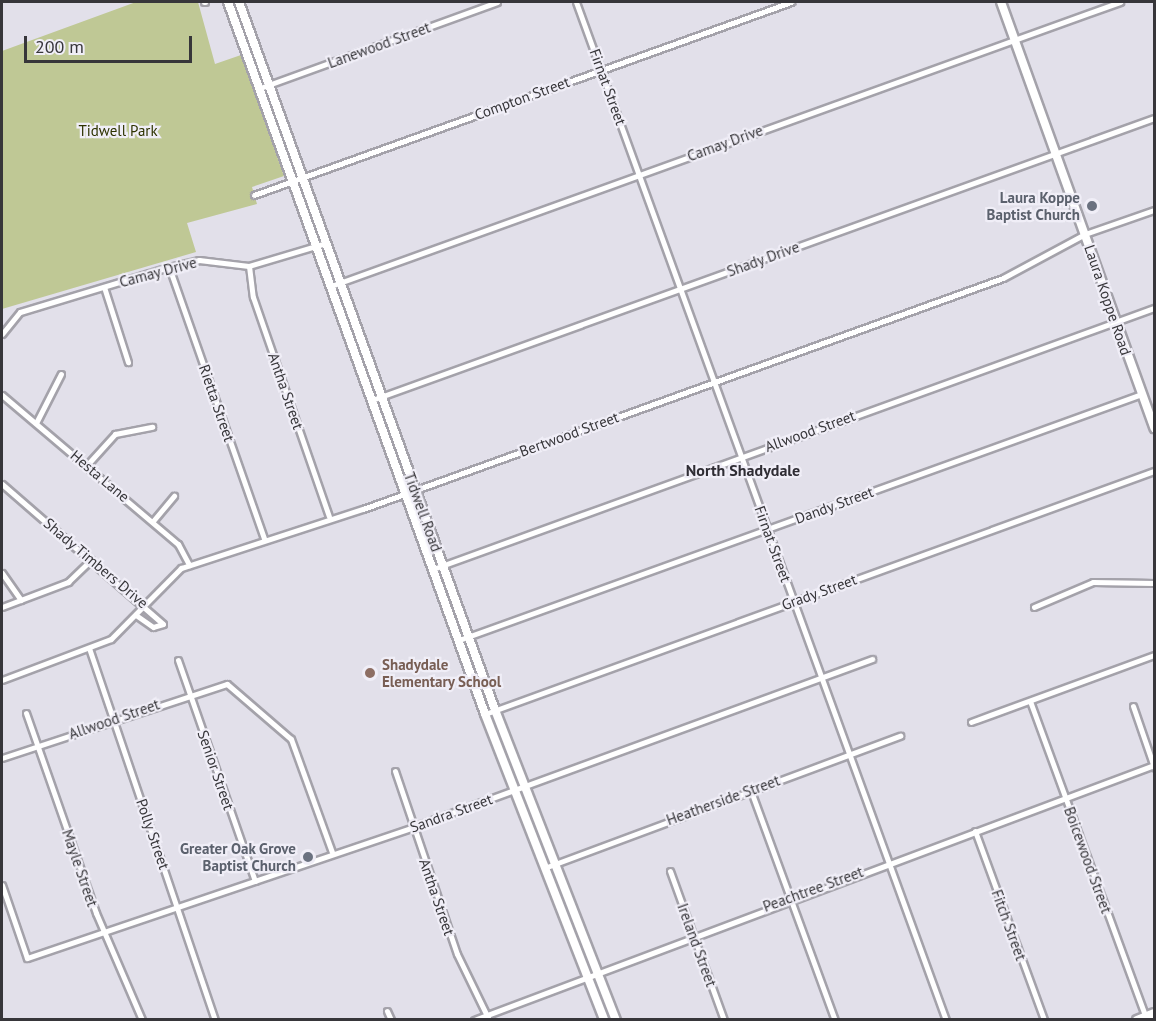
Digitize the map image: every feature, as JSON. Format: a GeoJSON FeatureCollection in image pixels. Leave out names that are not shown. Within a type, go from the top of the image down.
{"type":"FeatureCollection","features":[{"type":"Feature","properties":{"kind":"main road","name":"Tidwell Road"},"geometry":{"type":"LineString","coordinates":[[228,2],[485,714],[547,867],[604,1020]]}},
{"type":"Feature","properties":{"kind":"main road","name":"Tidwell Road"},"geometry":{"type":"LineString","coordinates":[[239,2],[495,710],[616,1020]]}},
{"type":"Feature","properties":{"kind":"main road","name":"Laura Koppe Road"},"geometry":{"type":"LineString","coordinates":[[1002,2],[1114,322],[1154,426]]}},
{"type":"Feature","properties":{"kind":"main road"},"geometry":{"type":"LineString","coordinates":[[1137,1020],[1155,1013]]}},
{"type":"Feature","properties":{"kind":"street","name":"Lanewood Street"},"geometry":{"type":"LineString","coordinates":[[260,88],[497,2]]}},
{"type":"Feature","properties":{"kind":"street","name":"Firnat Street"},"geometry":{"type":"LineString","coordinates":[[576,2],[946,1020]]}},
{"type":"Feature","properties":{"kind":"street","name":"Compton Street"},"geometry":{"type":"LineString","coordinates":[[254,195],[790,2]]}},
{"type":"Feature","properties":{"kind":"street","name":"Camay Drive"},"geometry":{"type":"LineString","coordinates":[[331,286],[1120,2]]}},
{"type":"Feature","properties":{"kind":"street","name":"Shady Drive"},"geometry":{"type":"LineString","coordinates":[[372,400],[1155,118]]}},
{"type":"Feature","properties":{"kind":"street","name":"Bertwood Street"},"geometry":{"type":"LineString","coordinates":[[2,680],[111,639],[136,615],[171,575],[189,565],[329,516],[414,490],[1003,278],[1084,234],[1155,210]]}},
{"type":"Feature","properties":{"kind":"street","name":"Camay Drive"},"geometry":{"type":"LineString","coordinates":[[2,334],[12,315],[169,267],[200,260],[249,266],[326,243]]}},
{"type":"Feature","properties":{"kind":"street","name":"Antha Street"},"geometry":{"type":"LineString","coordinates":[[249,266],[253,297],[329,516]]}},
{"type":"Feature","properties":{"kind":"street","name":"Rietta Street"},"geometry":{"type":"LineString","coordinates":[[169,267],[264,539]]}},
{"type":"Feature","properties":{"kind":"street"},"geometry":{"type":"LineString","coordinates":[[104,287],[128,362]]}},
{"type":"Feature","properties":{"kind":"street","name":"Allwood Street"},"geometry":{"type":"LineString","coordinates":[[433,569],[1155,308]]}},
{"type":"Feature","properties":{"kind":"street"},"geometry":{"type":"LineString","coordinates":[[36,423],[62,374]]}},
{"type":"Feature","properties":{"kind":"street","name":"Dandy Street"},"geometry":{"type":"LineString","coordinates":[[459,640],[1142,394]]}},
{"type":"Feature","properties":{"kind":"street","name":"Hesta Lane"},"geometry":{"type":"LineString","coordinates":[[2,395],[153,521],[181,548],[189,565]]}},
{"type":"Feature","properties":{"kind":"street"},"geometry":{"type":"LineString","coordinates":[[87,465],[115,434],[152,427]]}},
{"type":"Feature","properties":{"kind":"street","name":"Grady Street"},"geometry":{"type":"LineString","coordinates":[[485,714],[1155,471]]}},
{"type":"Feature","properties":{"kind":"street","name":"Shady Timbers Drive"},"geometry":{"type":"LineString","coordinates":[[2,484],[145,604],[162,620],[161,626],[136,615]]}},
{"type":"Feature","properties":{"kind":"street"},"geometry":{"type":"LineString","coordinates":[[153,521],[174,496]]}},
{"type":"Feature","properties":{"kind":"street"},"geometry":{"type":"LineString","coordinates":[[2,608],[68,582],[91,560]]}},
{"type":"Feature","properties":{"kind":"street"},"geometry":{"type":"LineString","coordinates":[[2,573],[21,600]]}},
{"type":"Feature","properties":{"kind":"street"},"geometry":{"type":"LineString","coordinates":[[1034,607],[1093,582],[1155,583]]}},
{"type":"Feature","properties":{"kind":"street","name":"Polly Street"},"geometry":{"type":"LineString","coordinates":[[89,648],[215,1020]]}},
{"type":"Feature","properties":{"kind":"street"},"geometry":{"type":"LineString","coordinates":[[971,722],[1155,655]]}},
{"type":"Feature","properties":{"kind":"street","name":"Sandra Street"},"geometry":{"type":"LineString","coordinates":[[2,885],[27,958],[178,908],[332,852],[412,827],[872,659]]}},
{"type":"Feature","properties":{"kind":"street","name":"Senior Street"},"geometry":{"type":"LineString","coordinates":[[178,660],[255,881]]}},
{"type":"Feature","properties":{"kind":"street","name":"Allwood Street"},"geometry":{"type":"LineString","coordinates":[[2,758],[189,692],[226,684],[291,739],[332,852]]}},
{"type":"Feature","properties":{"kind":"street","name":"Boicewood Street"},"geometry":{"type":"LineString","coordinates":[[1030,701],[1146,1018]]}},
{"type":"Feature","properties":{"kind":"street"},"geometry":{"type":"LineString","coordinates":[[1133,706],[1154,766]]}},
{"type":"Feature","properties":{"kind":"street","name":"Mayle Street"},"geometry":{"type":"LineString","coordinates":[[26,713],[105,932],[142,1020]]}},
{"type":"Feature","properties":{"kind":"street","name":"Heatherside Street"},"geometry":{"type":"LineString","coordinates":[[547,867],[900,736]]}},
{"type":"Feature","properties":{"kind":"street","name":"Peachtree Street"},"geometry":{"type":"LineString","coordinates":[[474,1020],[538,999],[587,974],[693,934],[1154,766]]}},
{"type":"Feature","properties":{"kind":"street","name":"Antha Street"},"geometry":{"type":"LineString","coordinates":[[395,771],[412,827],[458,954],[488,1017]]}},
{"type":"Feature","properties":{"kind":"street"},"geometry":{"type":"LineString","coordinates":[[751,791],[834,1020]]}},
{"type":"Feature","properties":{"kind":"street","name":"Fitch Street"},"geometry":{"type":"LineString","coordinates":[[975,831],[1044,1020]]}},
{"type":"Feature","properties":{"kind":"street","name":"Ireland Street"},"geometry":{"type":"LineString","coordinates":[[670,871],[724,1020]]}},
{"type":"Feature","properties":{"kind":"street"},"geometry":{"type":"LineString","coordinates":[[387,1011],[391,1020]]}},
{"type":"Feature","properties":{"kind":"green space","name":"Tidwell Park"},"geometry":{"type":"Polygon","coordinates":[[[136,2],[198,2],[215,64],[241,55],[284,176],[252,187],[257,204],[187,223],[196,252],[2,309],[2,51],[136,2]]]}},
{"type":"Feature","properties":{"kind":"place","name":"Laura Koppe Baptist Church"},"geometry":{"type":"Point","coordinates":[1092,206]}},
{"type":"Feature","properties":{"kind":"place","name":"Shadydale Elementary School"},"geometry":{"type":"Point","coordinates":[370,673]}},
{"type":"Feature","properties":{"kind":"place","name":"Greater Oak Grove Baptist Church"},"geometry":{"type":"Point","coordinates":[308,857]}},
{"type":"Feature","properties":{"kind":"district","name":"North Shadydale"},"geometry":{"type":"Point","coordinates":[743,470]}}]}
